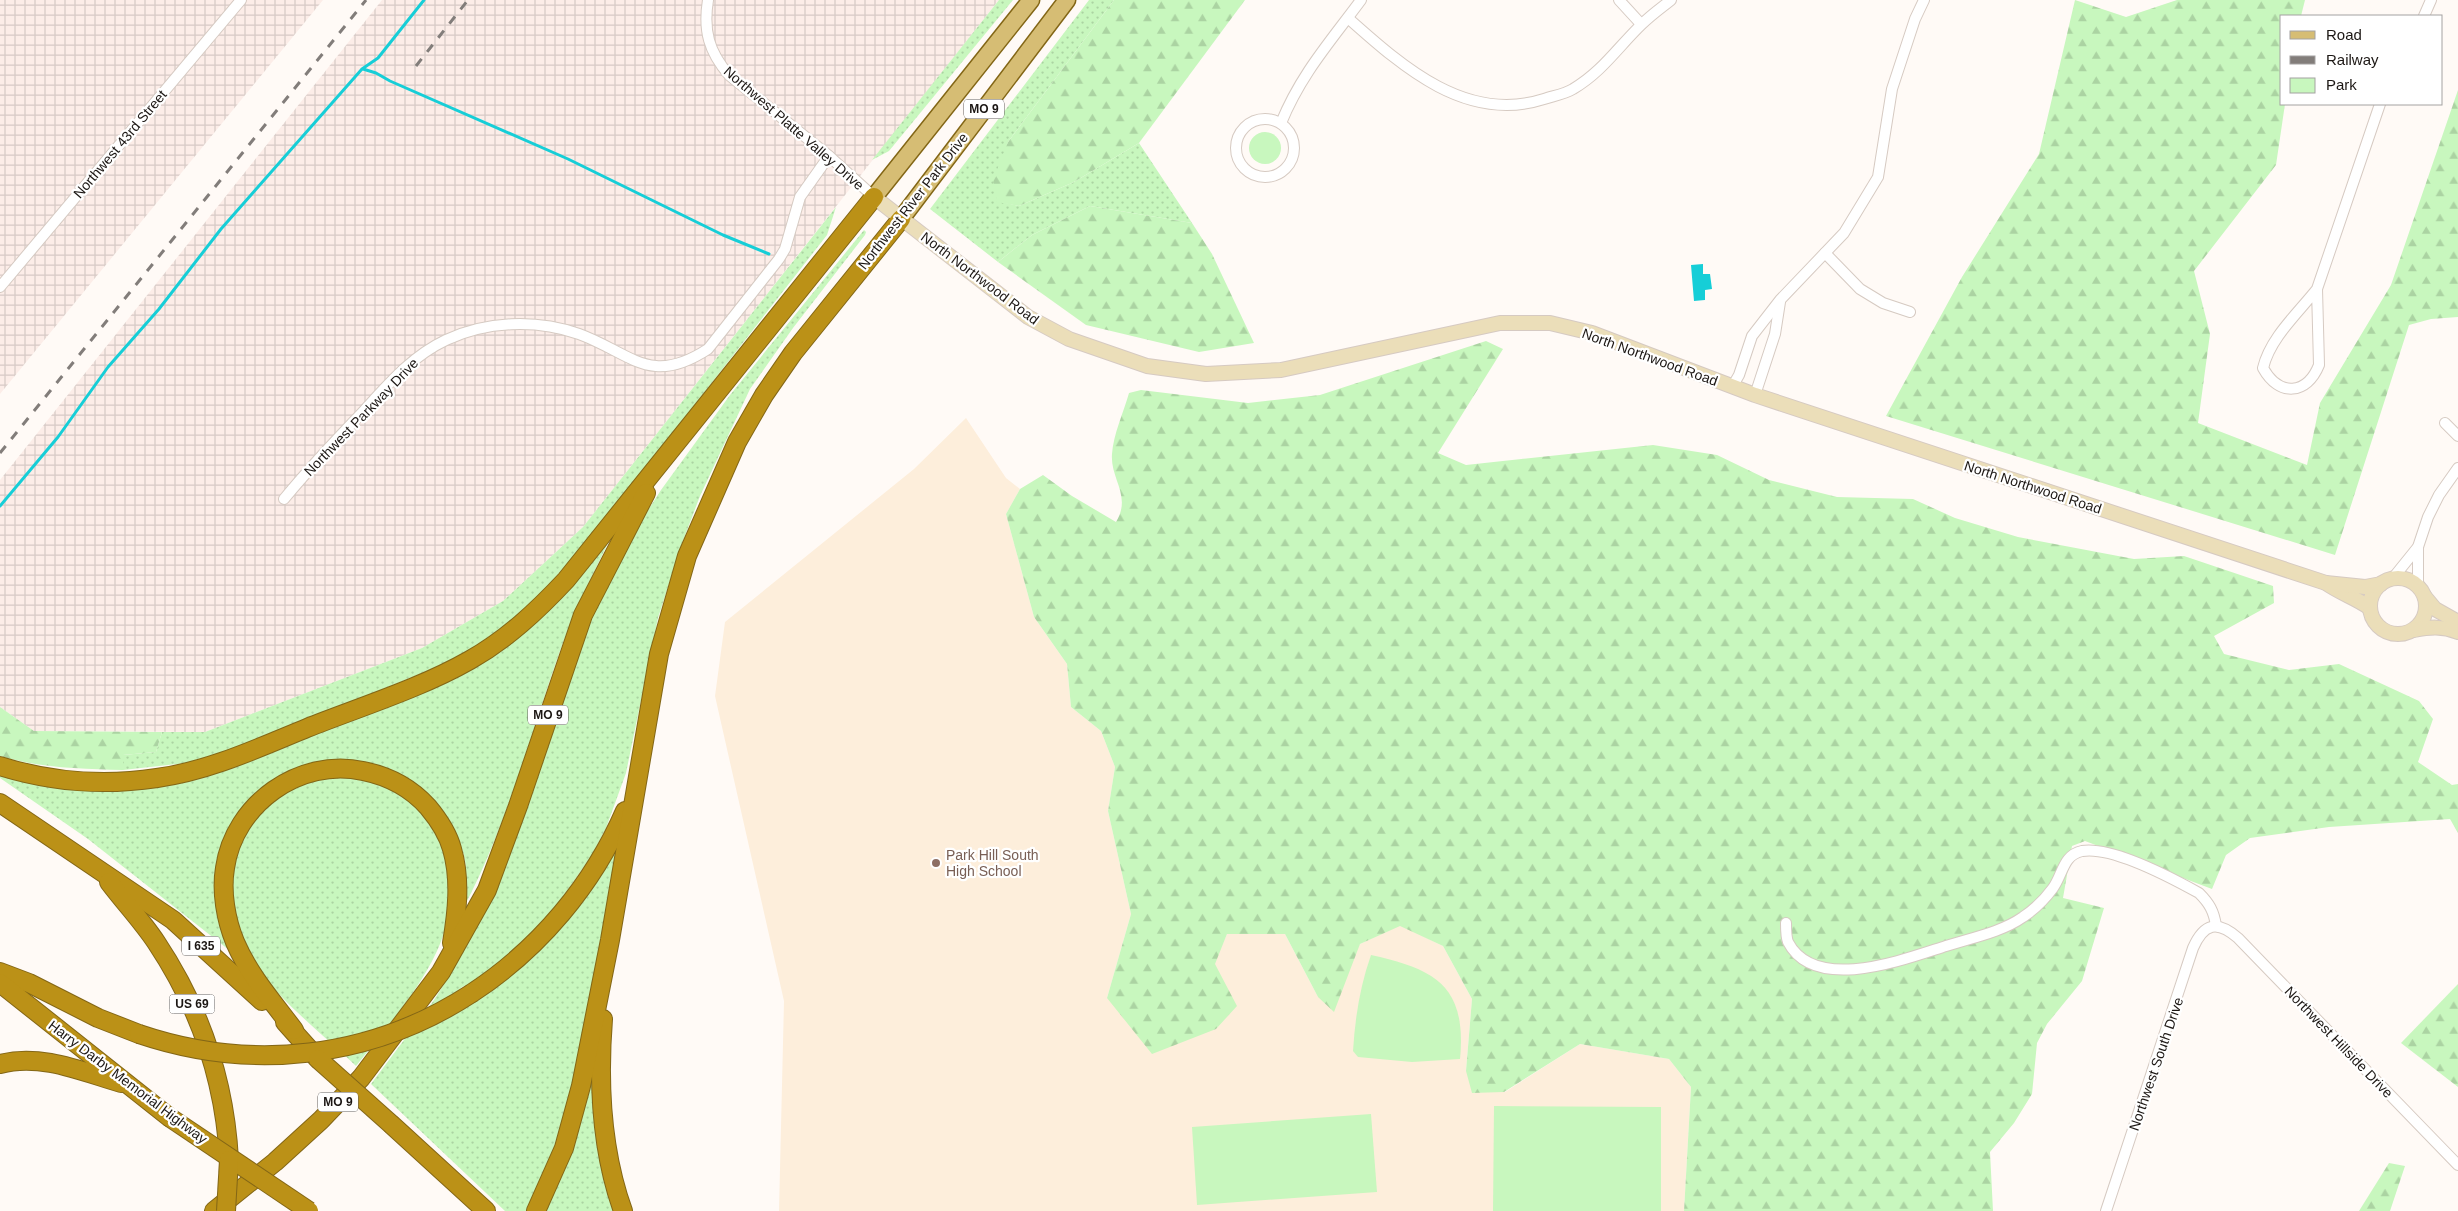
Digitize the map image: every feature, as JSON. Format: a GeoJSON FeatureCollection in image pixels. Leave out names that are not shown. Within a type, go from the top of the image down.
{"type":"FeatureCollection","features":[{"type":"Feature","properties":{"kind":"highway","name":"MO 9"},"geometry":{"type":"LineString","coordinates":[[214,1211],[276,1162],[354,1085],[392,1040],[441,972],[487,890],[518,806],[583,615],[663,461],[783,309],[874,198]]}},
{"type":"Feature","properties":{"kind":"highway","name":"Northwest River Park Drive"},"geometry":{"type":"LineString","coordinates":[[638,772],[659,654],[687,556],[737,442],[764,395],[793,353],[901,219]]}},
{"type":"Feature","properties":{"kind":"highway"},"geometry":{"type":"LineString","coordinates":[[0,766],[34,775],[95,782],[156,778],[180,774],[233,758],[446,673],[499,641],[547,601],[663,461]]}},
{"type":"Feature","properties":{"kind":"highway"},"geometry":{"type":"LineString","coordinates":[[294,1030],[255,979],[243,958],[229,924],[223,878],[229,850],[242,822],[265,796],[293,779],[324,770],[357,770],[373,773],[403,786],[434,814],[453,850],[457,894],[452,944],[441,972]]}},
{"type":"Feature","properties":{"kind":"highway","name":"MO 9"},"geometry":{"type":"LineString","coordinates":[[536,1211],[564,1148],[581,1086],[610,940],[638,772]]}},
{"type":"Feature","properties":{"kind":"highway"},"geometry":{"type":"LineString","coordinates":[[0,972],[30,983],[98,1018],[174,1046],[241,1056],[306,1053],[375,1039],[425,1020],[472,993],[532,945],[576,895],[593,872],[621,820],[638,772]]}},
{"type":"Feature","properties":{"kind":"highway","name":"I 635"},"geometry":{"type":"LineString","coordinates":[[0,803],[173,920],[294,1030],[318,1059],[486,1211]]}},
{"type":"Feature","properties":{"kind":"highway","name":"US 69"},"geometry":{"type":"LineString","coordinates":[[101,871],[155,941],[196,1011],[217,1072],[223,1100],[229,1160],[226,1211]]}},
{"type":"Feature","properties":{"kind":"highway"},"geometry":{"type":"LineString","coordinates":[[610,940],[601,1044],[601,1097],[612,1172],[623,1211]]}},
{"type":"Feature","properties":{"kind":"highway","name":"Harry Darby Memorial Highway"},"geometry":{"type":"LineString","coordinates":[[0,983],[169,1117],[309,1211]]}},
{"type":"Feature","properties":{"kind":"highway"},"geometry":{"type":"LineString","coordinates":[[0,1064],[22,1061],[57,1064],[130,1086]]}},
{"type":"Feature","properties":{"kind":"main road","name":"MO 9"},"geometry":{"type":"LineString","coordinates":[[874,198],[1031,0]]}},
{"type":"Feature","properties":{"kind":"main road","name":"Northwest River Park Drive"},"geometry":{"type":"LineString","coordinates":[[901,219],[1067,0]]}},
{"type":"Feature","properties":{"kind":"street","name":"Northwest 43rd Street"},"geometry":{"type":"LineString","coordinates":[[0,287],[241,0]]}},
{"type":"Feature","properties":{"kind":"street","name":"Northwest Platte Valley Drive"},"geometry":{"type":"LineString","coordinates":[[708,0],[706,26],[708,44],[717,61],[729,75],[828,156],[874,198]]}},
{"type":"Feature","properties":{"kind":"street"},"geometry":{"type":"LineString","coordinates":[[1281,124],[1291,99],[1308,71],[1324,47],[1361,0]]}},
{"type":"Feature","properties":{"kind":"street"},"geometry":{"type":"LineString","coordinates":[[1619,0],[1642,24]]}},
{"type":"Feature","properties":{"kind":"street"},"geometry":{"type":"LineString","coordinates":[[1732,387],[1739,375],[1752,336],[1780,300],[1844,233],[1878,177],[1892,89],[1915,19],[1924,0]]}},
{"type":"Feature","properties":{"kind":"street"},"geometry":{"type":"LineString","coordinates":[[2424,15],[2431,0]]}},
{"type":"Feature","properties":{"kind":"street"},"geometry":{"type":"LineString","coordinates":[[1348,18],[1422,78],[1445,91],[1467,100],[1504,105],[1534,102],[1572,90],[1606,64],[1642,24],[1666,2]]}},
{"type":"Feature","properties":{"kind":"street"},"geometry":{"type":"LineString","coordinates":[[2317,289],[2276,339],[2266,356],[2264,368],[2270,380],[2290,390],[2305,386],[2315,376],[2319,365],[2317,289],[2380,105]]}},
{"type":"Feature","properties":{"kind":"street"},"geometry":{"type":"LineString","coordinates":[[1259,119],[1274,120],[1281,124],[1286,128],[1293,142],[1292,157],[1288,164],[1277,174],[1270,176],[1255,175],[1248,172],[1238,160],[1236,153],[1237,138],[1241,131],[1252,121],[1259,119]]}},
{"type":"Feature","properties":{"kind":"street","name":"Northwest Parkway Drive"},"geometry":{"type":"LineString","coordinates":[[284,499],[405,367],[435,346],[469,332],[505,325],[542,325],[578,334],[641,364],[664,366],[695,358],[708,349],[779,259],[785,249],[800,197],[828,156]]}},
{"type":"Feature","properties":{"kind":"street","name":"North Northwood Road"},"geometry":{"type":"LineString","coordinates":[[874,198],[1028,317],[1069,339],[1147,366],[1206,374],[1281,370],[1500,323],[1550,323],[1592,333],[1755,396],[2326,583],[2365,587],[2387,581]]}},
{"type":"Feature","properties":{"kind":"street"},"geometry":{"type":"LineString","coordinates":[[1825,253],[1860,289],[1883,303],[1910,312]]}},
{"type":"Feature","properties":{"kind":"street"},"geometry":{"type":"LineString","coordinates":[[1755,396],[1775,334],[1780,300]]}},
{"type":"Feature","properties":{"kind":"street"},"geometry":{"type":"LineString","coordinates":[[2446,423],[2458,436]]}},
{"type":"Feature","properties":{"kind":"street"},"geometry":{"type":"LineString","coordinates":[[2458,468],[2439,494],[2428,517],[2418,547],[2371,597],[2370,608],[2378,626],[2389,633],[2402,634],[2432,627],[2447,628],[2458,632]]}},
{"type":"Feature","properties":{"kind":"street"},"geometry":{"type":"LineString","coordinates":[[2414,630],[2425,615],[2421,591],[2418,547]]}},
{"type":"Feature","properties":{"kind":"street"},"geometry":{"type":"LineString","coordinates":[[2387,581],[2404,578],[2421,591],[2435,609],[2458,622]]}},
{"type":"Feature","properties":{"kind":"street","name":"North Northwood Road"},"geometry":{"type":"LineString","coordinates":[[2326,583],[2370,608]]}},
{"type":"Feature","properties":{"kind":"street"},"geometry":{"type":"LineString","coordinates":[[1786,924],[1787,941],[1808,962],[1825,968],[1851,969],[1884,966],[2003,927],[2023,918],[2055,886],[2067,860],[2073,854],[2084,851],[2101,851],[2123,858],[2199,892],[2208,902],[2214,914],[2216,926]]}},
{"type":"Feature","properties":{"kind":"street","name":"Northwest Hillside Drive"},"geometry":{"type":"LineString","coordinates":[[2216,926],[2224,928],[2238,938],[2458,1165]]}},
{"type":"Feature","properties":{"kind":"street","name":"Northwest South Drive"},"geometry":{"type":"LineString","coordinates":[[2106,1211],[2193,948],[2204,929],[2216,926]]}},
{"type":"Feature","properties":{"kind":"shaded area"},"geometry":{"type":"Polygon","coordinates":[[[0,0],[323,0],[0,394],[0,0]]]}},
{"type":"Feature","properties":{"kind":"shaded area"},"geometry":{"type":"Polygon","coordinates":[[[382,0],[999,0],[583,527],[503,601],[422,648],[205,732],[34,731],[0,707],[0,480],[382,0]]]}},
{"type":"Feature","properties":{"kind":"shaded area","name":"Park Hill South High School"},"geometry":{"type":"Polygon","coordinates":[[[966,418],[1006,478],[1020,489],[1006,514],[1034,617],[1067,664],[1071,707],[1101,731],[1115,767],[1108,811],[1131,914],[1107,998],[1214,964],[1227,934],[1285,934],[1318,997],[1360,944],[1400,925],[1443,946],[1472,999],[1466,1071],[1505,1092],[1580,1044],[1669,1059],[1691,1087],[1684,1211],[779,1211],[784,1001],[715,696],[725,622],[914,469],[966,418]]]}},
{"type":"Feature","properties":{"kind":"green space"},"geometry":{"type":"Polygon","coordinates":[[[999,0],[1013,0],[889,151],[872,160],[999,0]]]}},
{"type":"Feature","properties":{"kind":"green space"},"geometry":{"type":"Polygon","coordinates":[[[1089,0],[1114,0],[1008,142],[997,201],[1019,206],[1074,182],[1139,143],[1192,223],[1090,206],[1032,235],[998,262],[930,209],[1089,0]]]}},
{"type":"Feature","properties":{"kind":"green space"},"geometry":{"type":"Polygon","coordinates":[[[1114,0],[1245,0],[1139,143],[1074,182],[1019,206],[997,202],[993,180],[1008,142],[1114,0]]]}},
{"type":"Feature","properties":{"kind":"green space"},"geometry":{"type":"Polygon","coordinates":[[[2075,0],[2126,17],[2177,0],[2305,0],[2301,15],[2280,15],[2280,105],[2285,105],[2276,165],[2194,271],[2210,334],[2198,423],[2307,465],[2320,403],[2391,285],[2458,90],[2458,317],[2431,319],[2409,325],[2335,555],[1886,416],[1962,277],[2039,154],[2075,0]]]}},
{"type":"Feature","properties":{"kind":"green space"},"geometry":{"type":"Polygon","coordinates":[[[1265,132],[1271,133],[1276,137],[1280,142],[1280,154],[1276,159],[1271,163],[1265,164],[1259,163],[1254,159],[1250,154],[1249,148],[1250,142],[1254,137],[1259,133],[1265,132]]]}},
{"type":"Feature","properties":{"kind":"green space"},"geometry":{"type":"Polygon","coordinates":[[[1090,206],[1192,223],[1212,254],[1254,343],[1199,352],[1086,325],[998,262],[1032,235],[1090,206]]]}},
{"type":"Feature","properties":{"kind":"green space"},"geometry":{"type":"Polygon","coordinates":[[[836,207],[827,235],[600,526],[537,599],[493,636],[444,664],[246,745],[186,763],[123,770],[123,755],[156,752],[162,732],[205,732],[422,648],[503,601],[583,527],[836,207]]]}},
{"type":"Feature","properties":{"kind":"green space"},"geometry":{"type":"Polygon","coordinates":[[[864,230],[866,232],[865,235],[793,328],[750,389],[700,496],[681,546],[658,618],[626,773],[606,828],[592,855],[558,904],[518,950],[481,979],[462,987],[455,993],[441,1021],[481,996],[622,838],[565,1125],[532,1211],[505,1211],[371,1084],[434,1000],[453,970],[481,917],[513,845],[594,611],[641,521],[661,490],[730,395],[864,230]]]}},
{"type":"Feature","properties":{"kind":"green space"},"geometry":{"type":"Polygon","coordinates":[[[1486,341],[1503,349],[1438,453],[1466,465],[1653,445],[1717,455],[1769,480],[1837,497],[1913,499],[1955,518],[2018,537],[2134,559],[2184,556],[2273,586],[2274,603],[2214,636],[2224,654],[2289,670],[2339,664],[2419,701],[2433,719],[2418,762],[2452,785],[2458,784],[2458,833],[2450,819],[2329,827],[2250,838],[2226,855],[2212,889],[2085,841],[2072,846],[2063,898],[2104,908],[2082,981],[2047,1024],[2037,1043],[2032,1094],[2014,1123],[1990,1152],[1993,1211],[1684,1211],[1691,1087],[1669,1059],[1580,1044],[1504,1092],[1472,1093],[1466,1071],[1472,999],[1443,946],[1400,926],[1360,944],[1334,1012],[1318,997],[1285,934],[1227,934],[1215,964],[1237,1006],[1216,1029],[1152,1054],[1107,998],[1131,914],[1108,811],[1115,767],[1101,731],[1071,707],[1067,664],[1034,617],[1006,514],[1020,489],[1043,475],[1072,496],[1116,522],[1122,504],[1112,463],[1112,454],[1116,431],[1129,393],[1141,390],[1248,403],[1320,395],[1486,341]]]}},
{"type":"Feature","properties":{"kind":"green space"},"geometry":{"type":"Polygon","coordinates":[[[606,540],[608,543],[582,596],[565,637],[506,811],[465,905],[466,865],[458,840],[424,793],[415,784],[387,768],[356,761],[325,762],[295,770],[267,786],[244,807],[227,833],[217,864],[217,897],[229,950],[88,839],[0,778],[0,773],[131,786],[448,677],[606,540]]]}},
{"type":"Feature","properties":{"kind":"green space"},"geometry":{"type":"Polygon","coordinates":[[[0,707],[34,731],[162,732],[156,752],[123,755],[123,770],[30,763],[0,756],[0,707]]]}},
{"type":"Feature","properties":{"kind":"green space"},"geometry":{"type":"Polygon","coordinates":[[[335,776],[371,780],[401,794],[421,810],[435,829],[445,851],[450,875],[450,900],[446,926],[437,951],[410,997],[356,1066],[294,1009],[261,973],[248,953],[239,930],[232,907],[230,883],[233,859],[240,837],[253,817],[272,800],[287,791],[310,782],[335,776]]]}},
{"type":"Feature","properties":{"kind":"green space"},"geometry":{"type":"Polygon","coordinates":[[[1371,955],[1413,967],[1429,975],[1442,985],[1452,998],[1458,1014],[1461,1034],[1460,1059],[1412,1062],[1358,1057],[1353,1051],[1355,1026],[1361,990],[1371,955]]]}},
{"type":"Feature","properties":{"kind":"green space"},"geometry":{"type":"Polygon","coordinates":[[[2458,984],[2458,1087],[2401,1043],[2458,984]]]}},
{"type":"Feature","properties":{"kind":"green space"},"geometry":{"type":"Polygon","coordinates":[[[595,1052],[617,1211],[546,1211],[575,1145],[595,1052]]]}},
{"type":"Feature","properties":{"kind":"green space"},"geometry":{"type":"Polygon","coordinates":[[[1494,1106],[1661,1107],[1661,1211],[1493,1211],[1494,1106]]]}},
{"type":"Feature","properties":{"kind":"green space"},"geometry":{"type":"Polygon","coordinates":[[[1371,1114],[1377,1192],[1197,1205],[1192,1127],[1371,1114]]]}},
{"type":"Feature","properties":{"kind":"green space"},"geometry":{"type":"Polygon","coordinates":[[[2389,1163],[2405,1166],[2390,1211],[2359,1211],[2389,1163]]]}},
{"type":"Feature","properties":{"kind":"water"},"geometry":{"type":"Polygon","coordinates":[[[1703,264],[1703,274],[1710,274],[1712,289],[1705,290],[1705,300],[1694,301],[1691,265],[1703,264]]]}},
{"type":"Feature","properties":{"kind":"waterway"},"geometry":{"type":"LineString","coordinates":[[0,506],[58,437],[108,367],[159,309],[221,229],[362,69],[378,58],[424,0]]}},
{"type":"Feature","properties":{"kind":"waterway"},"geometry":{"type":"LineString","coordinates":[[363,69],[376,73],[390,81],[568,159],[723,235],[769,254]]}},
{"type":"Feature","properties":{"kind":"railway"},"geometry":{"type":"LineString","coordinates":[[0,453],[366,0]]}},
{"type":"Feature","properties":{"kind":"railway"},"geometry":{"type":"LineString","coordinates":[[416,66],[468,0]]}},
{"type":"Feature","properties":{"kind":"place","name":"Park Hill South High School"},"geometry":{"type":"Point","coordinates":[936,863]}}]}
